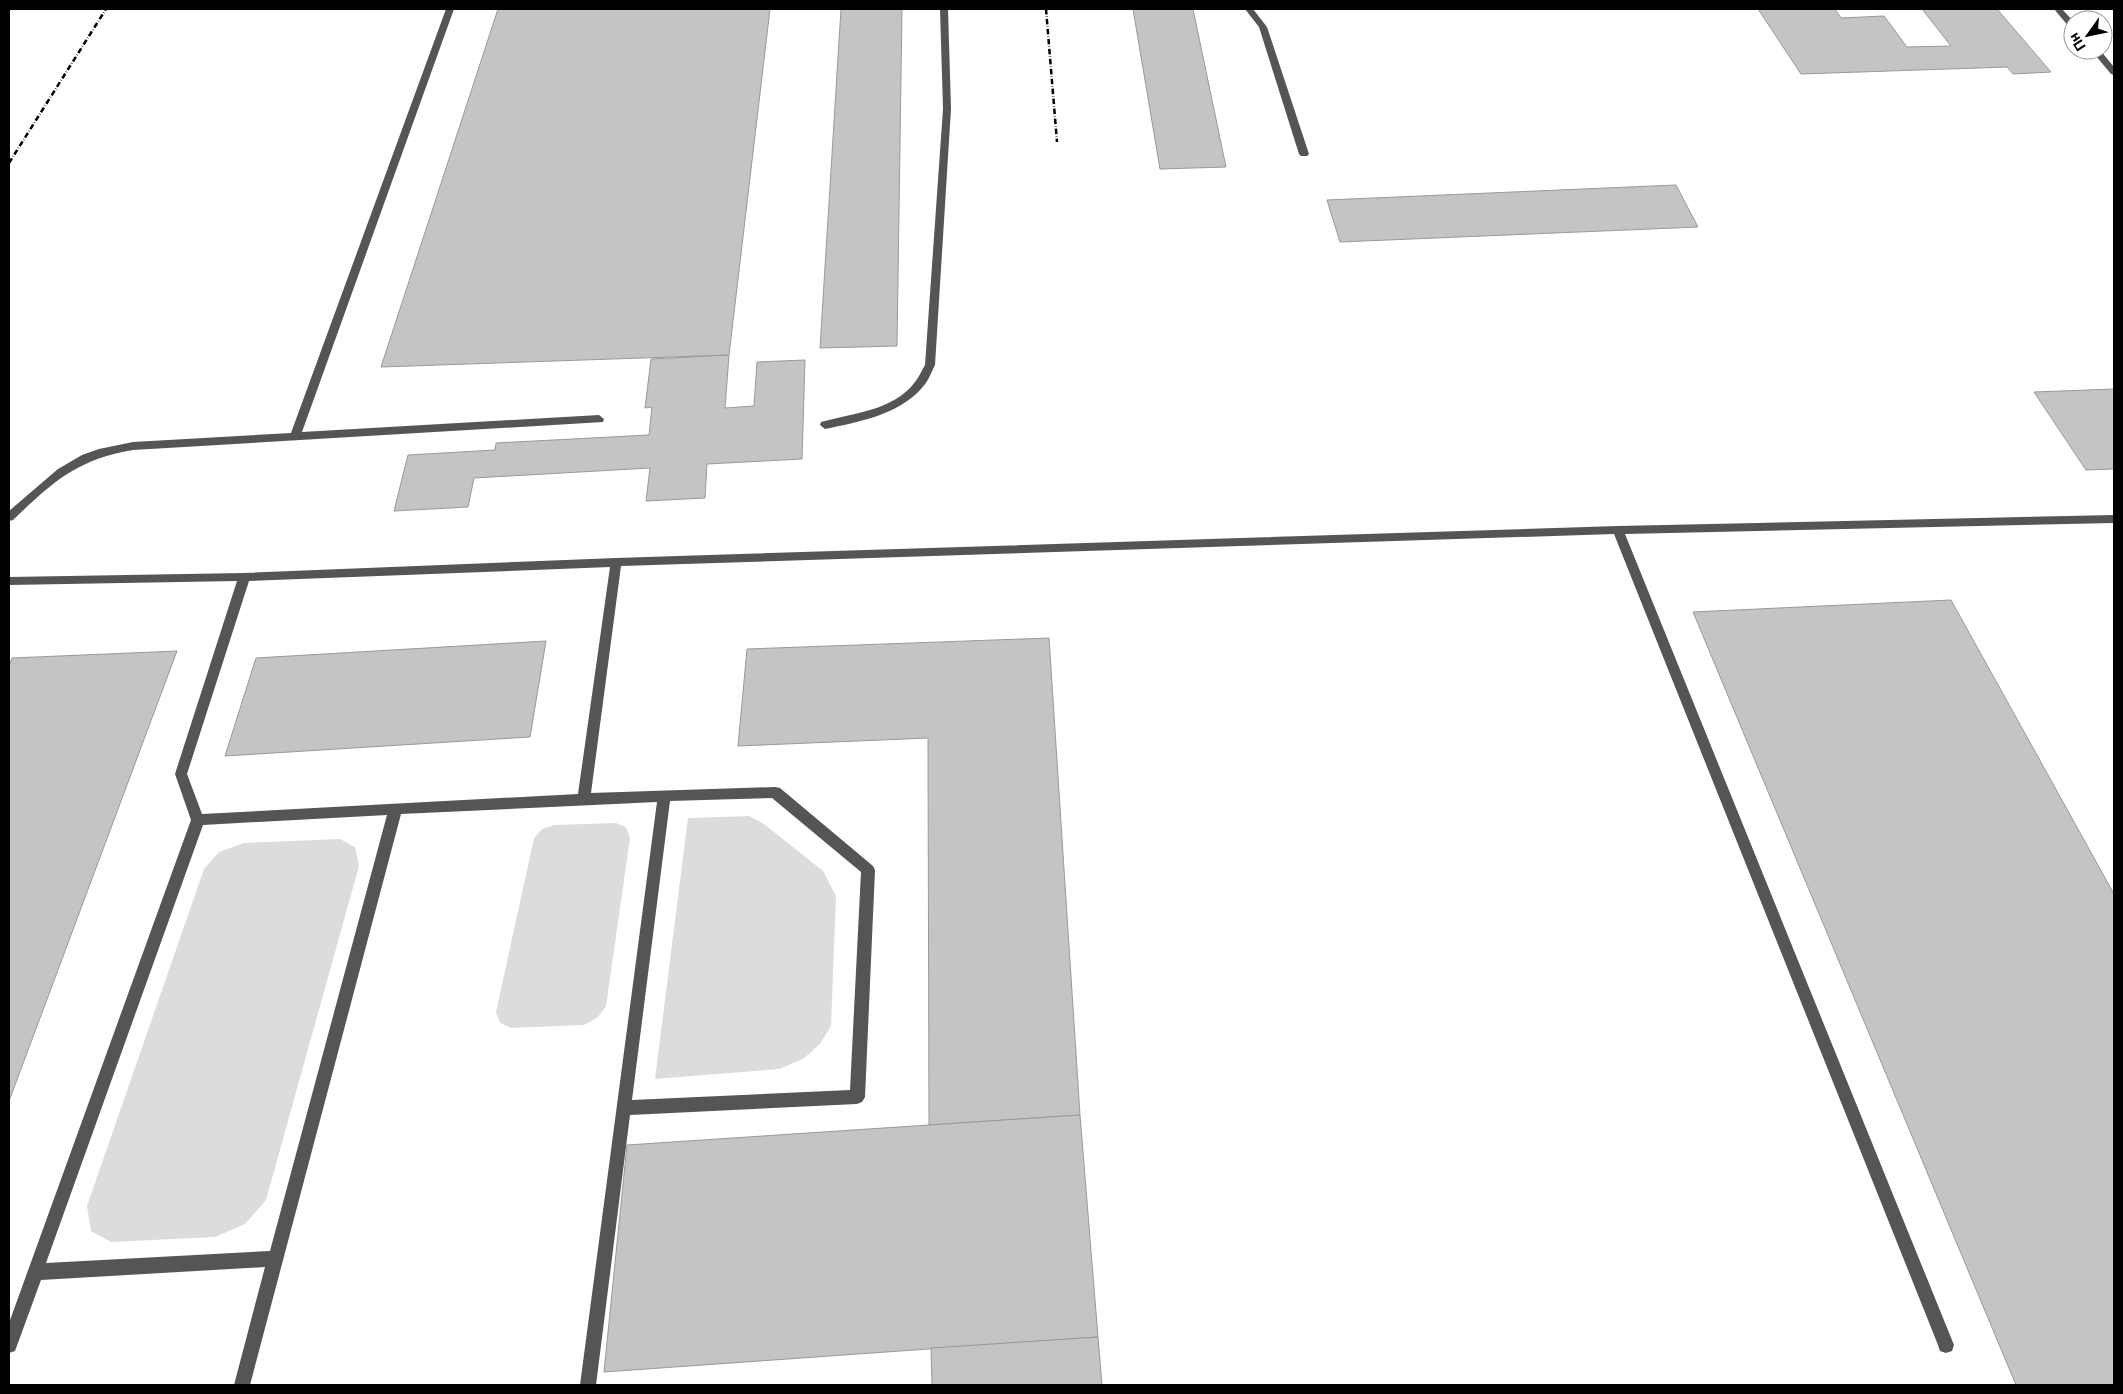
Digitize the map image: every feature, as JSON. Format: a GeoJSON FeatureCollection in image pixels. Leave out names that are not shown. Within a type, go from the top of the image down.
{"type":"FeatureCollection","features":[{"type":"Feature","properties":{"kind":"lane"},"geometry":{"type":"LineString","coordinates":[[295,437],[450,9]]}},
{"type":"Feature","properties":{"kind":"lane"},"geometry":{"type":"LineString","coordinates":[[825,425],[864,418],[896,404],[919,385],[930,365],[947,109],[944,9]]}},
{"type":"Feature","properties":{"kind":"lane"},"geometry":{"type":"LineString","coordinates":[[1250,9],[1263,27],[1304,154]]}},
{"type":"Feature","properties":{"kind":"lane"},"geometry":{"type":"LineString","coordinates":[[2103,60],[2114,72]]}},
{"type":"Feature","properties":{"kind":"lane"},"geometry":{"type":"LineString","coordinates":[[9,517],[35,492],[63,470],[98,453],[133,446],[599,419]]}},
{"type":"Feature","properties":{"kind":"lane"},"geometry":{"type":"LineString","coordinates":[[9,581],[244,577],[616,562],[1618,530],[2114,518]]}},
{"type":"Feature","properties":{"kind":"lane"},"geometry":{"type":"LineString","coordinates":[[1618,530],[1946,1345]]}},
{"type":"Feature","properties":{"kind":"lane"},"geometry":{"type":"LineString","coordinates":[[584,799],[616,562]]}},
{"type":"Feature","properties":{"kind":"lane"},"geometry":{"type":"LineString","coordinates":[[9,1345],[198,820],[181,774],[244,577]]}},
{"type":"Feature","properties":{"kind":"lane"},"geometry":{"type":"LineString","coordinates":[[198,820],[396,808],[775,792],[868,870],[857,1097],[623,1108]]}},
{"type":"Feature","properties":{"kind":"lane"},"geometry":{"type":"LineString","coordinates":[[588,1385],[664,796]]}},
{"type":"Feature","properties":{"kind":"lane"},"geometry":{"type":"LineString","coordinates":[[242,1385],[396,808]]}},
{"type":"Feature","properties":{"kind":"lane"},"geometry":{"type":"LineString","coordinates":[[35,1272],[274,1260]]}},
{"type":"Feature","properties":{"kind":"shaded area"},"geometry":{"type":"Polygon","coordinates":[[[749,816],[764,824],[823,871],[836,896],[831,1026],[820,1044],[803,1059],[779,1069],[655,1079],[688,818],[749,816]]]}},
{"type":"Feature","properties":{"kind":"shaded area"},"geometry":{"type":"Polygon","coordinates":[[[616,823],[626,827],[630,838],[606,1006],[598,1017],[584,1025],[511,1028],[500,1023],[496,1012],[534,838],[542,829],[554,825],[616,823]]]}},
{"type":"Feature","properties":{"kind":"shaded area"},"geometry":{"type":"Polygon","coordinates":[[[340,839],[355,847],[359,866],[266,1200],[245,1224],[215,1237],[111,1242],[91,1231],[87,1206],[204,869],[219,852],[244,843],[340,839]]]}},
{"type":"Feature","properties":{"kind":"building"},"geometry":{"type":"Polygon","coordinates":[[[498,9],[770,9],[729,355],[381,367],[498,9]]]}},
{"type":"Feature","properties":{"kind":"building"},"geometry":{"type":"Polygon","coordinates":[[[841,9],[902,9],[897,346],[820,348],[841,9]]]}},
{"type":"Feature","properties":{"kind":"building"},"geometry":{"type":"Polygon","coordinates":[[[1133,9],[1193,9],[1226,167],[1160,169],[1133,9]]]}},
{"type":"Feature","properties":{"kind":"building"},"geometry":{"type":"Polygon","coordinates":[[[1758,9],[1835,9],[1841,18],[1884,16],[1907,47],[1951,46],[1922,9],[1997,9],[2051,72],[2013,74],[2007,67],[1801,74],[1758,9]]]}},
{"type":"Feature","properties":{"kind":"building"},"geometry":{"type":"Polygon","coordinates":[[[1676,185],[1698,227],[1340,242],[1327,200],[1676,185]]]}},
{"type":"Feature","properties":{"kind":"building"},"geometry":{"type":"Polygon","coordinates":[[[729,355],[725,408],[754,406],[757,362],[805,360],[802,459],[707,464],[705,498],[646,501],[650,468],[474,478],[468,507],[394,511],[408,455],[495,450],[496,443],[649,435],[652,407],[645,408],[651,359],[729,355]]]}},
{"type":"Feature","properties":{"kind":"building"},"geometry":{"type":"Polygon","coordinates":[[[2114,389],[2114,469],[2086,470],[2034,392],[2114,389]]]}},
{"type":"Feature","properties":{"kind":"building"},"geometry":{"type":"Polygon","coordinates":[[[1951,600],[2114,894],[2114,1385],[2016,1385],[1693,612],[1951,600]]]}},
{"type":"Feature","properties":{"kind":"building"},"geometry":{"type":"Polygon","coordinates":[[[1049,638],[1080,1115],[929,1125],[928,738],[738,746],[747,649],[1049,638]]]}},
{"type":"Feature","properties":{"kind":"building"},"geometry":{"type":"Polygon","coordinates":[[[546,641],[530,737],[225,756],[256,658],[546,641]]]}},
{"type":"Feature","properties":{"kind":"building"},"geometry":{"type":"Polygon","coordinates":[[[177,651],[9,1101],[9,666],[12,658],[177,651]]]}},
{"type":"Feature","properties":{"kind":"building"},"geometry":{"type":"Polygon","coordinates":[[[1080,1115],[1098,1337],[604,1372],[627,1145],[1080,1115]]]}},
{"type":"Feature","properties":{"kind":"building"},"geometry":{"type":"Polygon","coordinates":[[[1098,1337],[1102,1385],[932,1385],[931,1348],[1098,1337]]]}},
{"type":"Feature","properties":{"kind":"railway"},"geometry":{"type":"LineString","coordinates":[[9,163],[106,9]]}},
{"type":"Feature","properties":{"kind":"railway"},"geometry":{"type":"LineString","coordinates":[[1046,9],[1057,142]]}}]}
